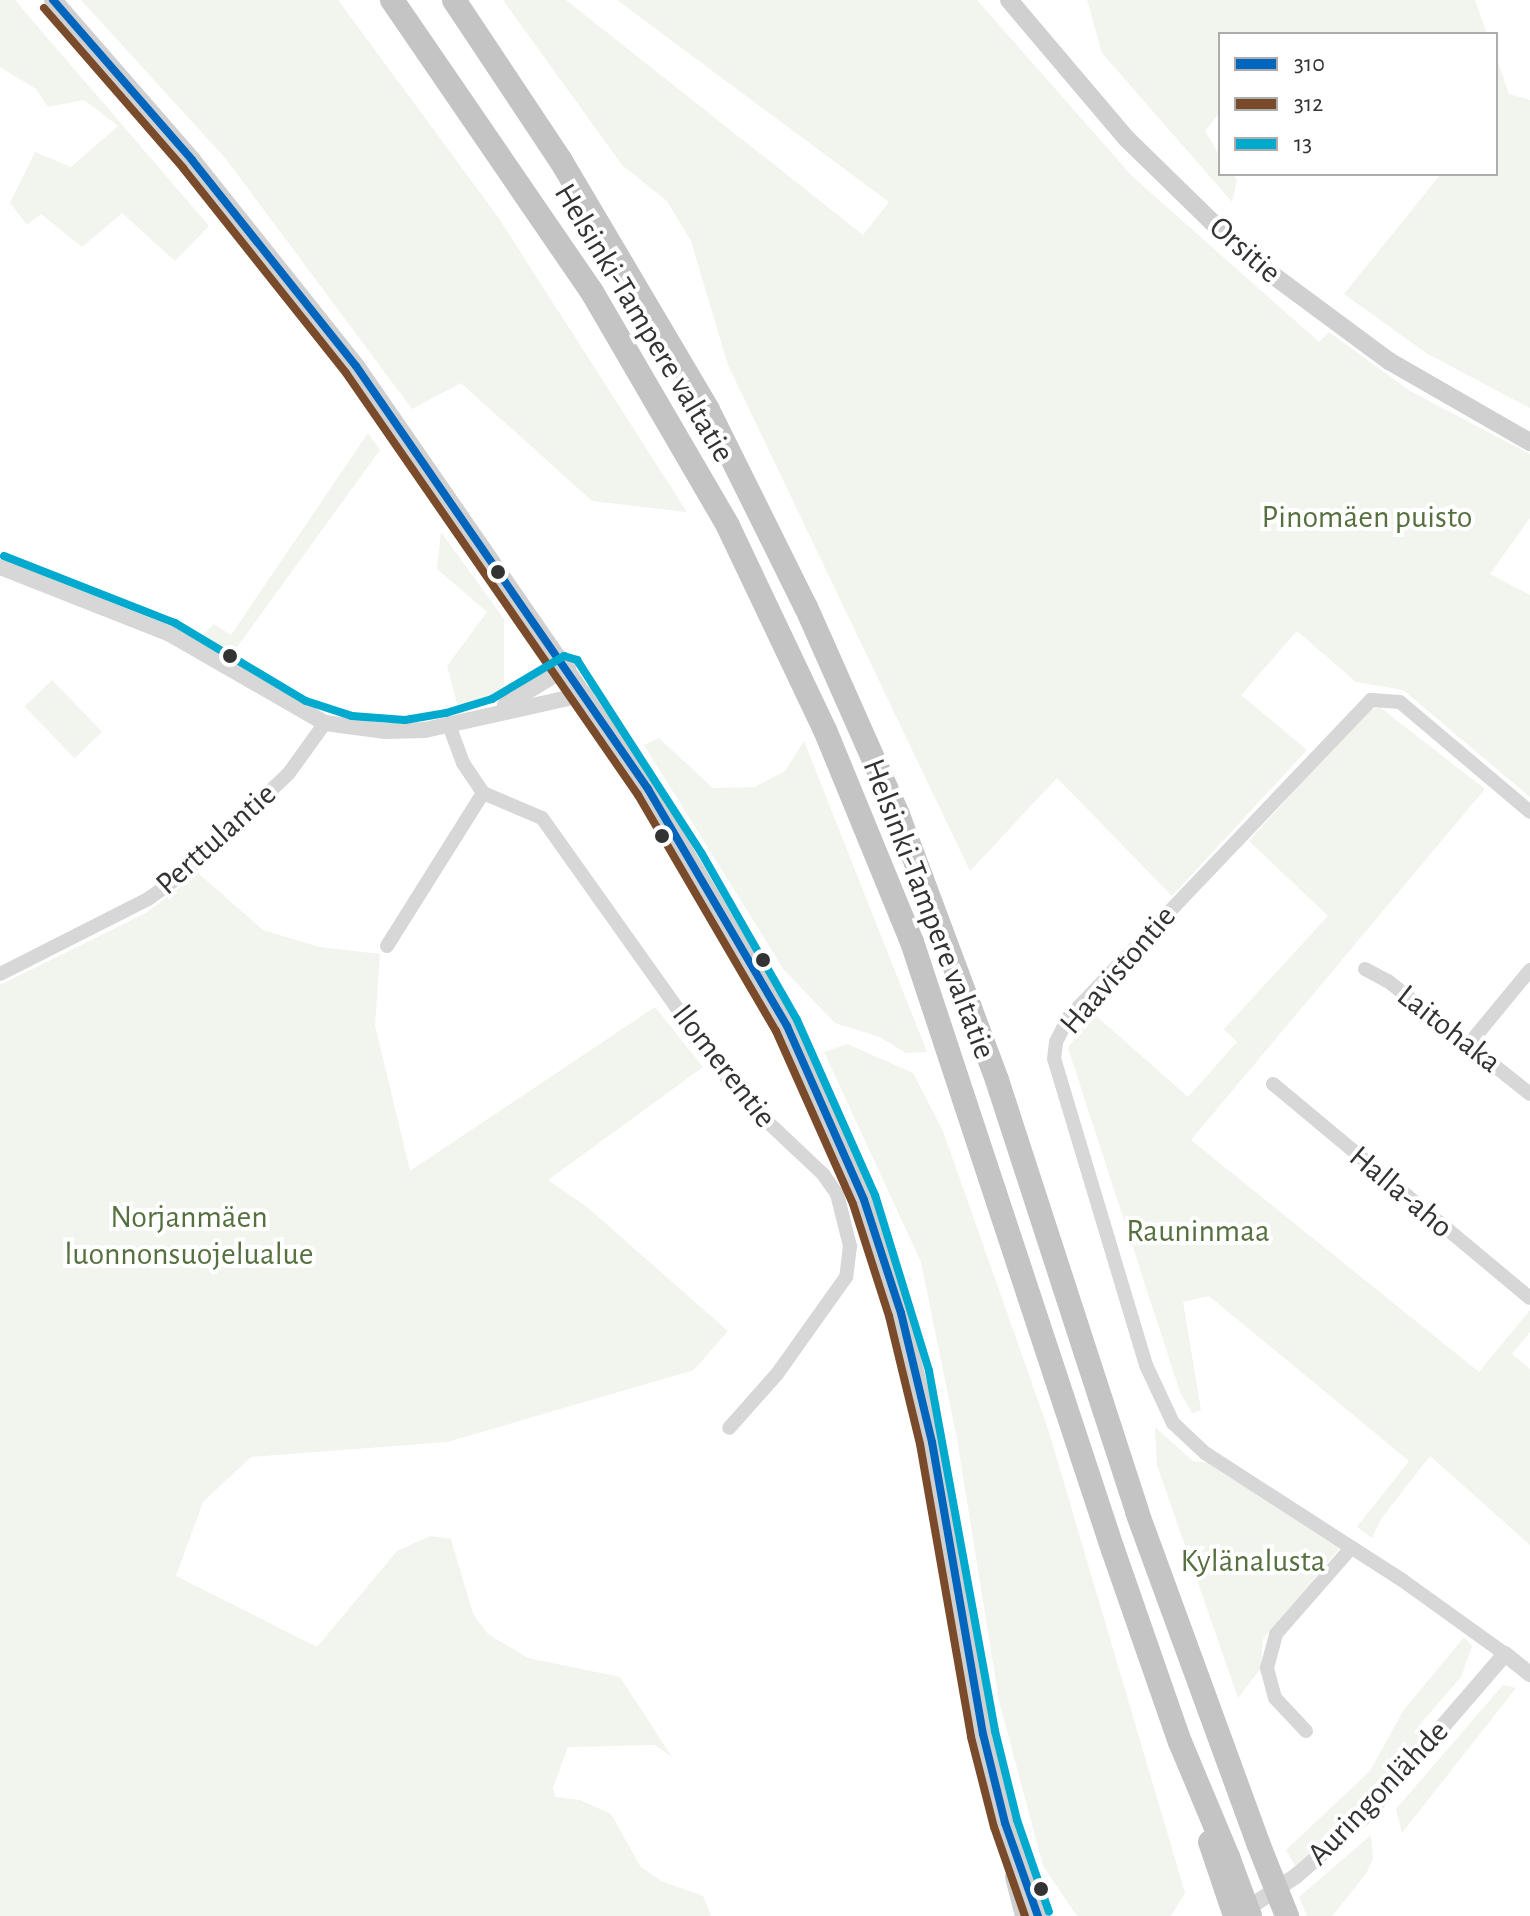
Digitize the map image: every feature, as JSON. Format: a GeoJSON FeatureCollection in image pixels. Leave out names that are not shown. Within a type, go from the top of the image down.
{"type":"FeatureCollection","features":[{"type":"Feature","properties":{"kind":"highway","name":"Helsinki-Tampere valtatie"},"geometry":{"type":"LineString","coordinates":[[392,0],[526,191],[607,318],[728,526],[825,730],[912,942],[1180,1742],[1222,1859],[1250,1916]]}},
{"type":"Feature","properties":{"kind":"highway","name":"Helsinki-Tampere valtatie"},"geometry":{"type":"LineString","coordinates":[[454,0],[561,161],[708,410],[806,607],[898,815],[997,1080],[1137,1512],[1287,1916]]}},
{"type":"Feature","properties":{"kind":"highway"},"geometry":{"type":"LineString","coordinates":[[1222,1859],[1235,1916]]}},
{"type":"Feature","properties":{"kind":"main road"},"geometry":{"type":"LineString","coordinates":[[53,0],[192,160],[356,366],[586,694],[692,860],[787,1026],[864,1200],[917,1373],[983,1734],[1024,1916]]}},
{"type":"Feature","properties":{"kind":"main road","name":"Orsitie"},"geometry":{"type":"LineString","coordinates":[[1009,0],[1127,139],[1247,256],[1389,361],[1530,442]]}},
{"type":"Feature","properties":{"kind":"main road"},"geometry":{"type":"LineString","coordinates":[[1005,1823],[1038,1916]]}},
{"type":"Feature","properties":{"kind":"street"},"geometry":{"type":"LineString","coordinates":[[0,567],[170,634],[325,723],[406,732],[449,725],[497,710],[586,694]]}},
{"type":"Feature","properties":{"kind":"street"},"geometry":{"type":"LineString","coordinates":[[497,710],[568,667]]}},
{"type":"Feature","properties":{"kind":"street","name":"Haavistontie"},"geometry":{"type":"LineString","coordinates":[[1351,1548],[1205,1453],[1173,1423],[1146,1365],[1061,1094],[1056,1042],[1069,1017],[1357,709],[1371,700],[1400,702],[1530,812]]}},
{"type":"Feature","properties":{"kind":"street","name":"Perttulantie"},"geometry":{"type":"LineString","coordinates":[[0,974],[148,899],[183,874],[289,773],[325,723]]}},
{"type":"Feature","properties":{"kind":"street"},"geometry":{"type":"LineString","coordinates":[[387,946],[483,793],[463,763],[449,725]]}},
{"type":"Feature","properties":{"kind":"street","name":"Ilomerentie"},"geometry":{"type":"LineString","coordinates":[[483,793],[542,818],[738,1094],[823,1174],[837,1194],[850,1246],[846,1277],[777,1374],[729,1428]]}},
{"type":"Feature","properties":{"kind":"street","name":"Laitohaka"},"geometry":{"type":"LineString","coordinates":[[1365,969],[1469,1044],[1530,1094]]}},
{"type":"Feature","properties":{"kind":"street"},"geometry":{"type":"LineString","coordinates":[[1469,1044],[1530,970]]}},
{"type":"Feature","properties":{"kind":"street","name":"Halla-aho"},"geometry":{"type":"LineString","coordinates":[[1273,1084],[1530,1298]]}},
{"type":"Feature","properties":{"kind":"street"},"geometry":{"type":"LineString","coordinates":[[1306,1731],[1275,1698],[1267,1668],[1276,1634],[1351,1548],[1530,1674]]}},
{"type":"Feature","properties":{"kind":"street","name":"Auringonlähde"},"geometry":{"type":"LineString","coordinates":[[1235,1916],[1296,1876],[1367,1814],[1505,1654]]}},
{"type":"Feature","properties":{"kind":"green space"},"geometry":{"type":"Polygon","coordinates":[[[0,0],[15,0],[209,226],[175,261],[122,213],[82,247],[41,214],[27,225],[10,203],[35,152],[71,167],[118,126],[84,100],[48,107],[36,89],[0,67],[0,0]]]}},
{"type":"Feature","properties":{"kind":"green space"},"geometry":{"type":"Polygon","coordinates":[[[81,0],[338,0],[498,217],[687,512],[592,501],[461,383],[412,409],[226,159],[81,0]]]}},
{"type":"Feature","properties":{"kind":"green space","name":"Pinomäen puisto"},"geometry":{"type":"Polygon","coordinates":[[[503,0],[566,0],[863,235],[889,202],[617,0],[977,0],[1132,176],[1319,342],[1329,332],[1410,391],[1530,454],[1530,518],[1490,574],[1530,595],[1530,797],[1403,690],[1356,682],[1297,631],[1241,695],[1307,750],[1172,896],[1057,778],[970,871],[728,365],[691,241],[667,201],[622,165],[503,0]]]}},
{"type":"Feature","properties":{"kind":"green space"},"geometry":{"type":"Polygon","coordinates":[[[1087,0],[1475,0],[1486,32],[1218,32],[1218,115],[1205,131],[1218,153],[1218,176],[1234,176],[1237,180],[1232,202],[1102,53],[1087,0]]]}},
{"type":"Feature","properties":{"kind":"green space"},"geometry":{"type":"Polygon","coordinates":[[[1498,63],[1509,94],[1530,100],[1530,408],[1426,353],[1344,294],[1439,176],[1498,176],[1498,63]]]}},
{"type":"Feature","properties":{"kind":"green space"},"geometry":{"type":"Polygon","coordinates":[[[368,433],[380,450],[232,654],[202,636],[214,624],[231,635],[368,433]]]}},
{"type":"Feature","properties":{"kind":"green space"},"geometry":{"type":"Polygon","coordinates":[[[441,532],[504,619],[504,696],[458,707],[447,666],[487,612],[437,569],[441,532]]]}},
{"type":"Feature","properties":{"kind":"green space"},"geometry":{"type":"Polygon","coordinates":[[[52,680],[102,732],[75,758],[25,706],[52,680]]]}},
{"type":"Feature","properties":{"kind":"green space","name":"Rauninmaa"},"geometry":{"type":"Polygon","coordinates":[[[1381,708],[1485,789],[1191,1140],[1479,1372],[1530,1310],[1530,1332],[1512,1354],[1530,1369],[1530,1545],[1430,1456],[1381,1519],[1372,1538],[1357,1527],[1409,1461],[1209,1296],[1183,1302],[1201,1410],[1192,1413],[1180,1392],[1068,1048],[1093,1013],[1188,1097],[1237,1042],[1224,1029],[1328,916],[1249,841],[1368,709],[1381,708]]]}},
{"type":"Feature","properties":{"kind":"green space"},"geometry":{"type":"Polygon","coordinates":[[[659,738],[713,788],[755,787],[785,771],[804,741],[927,1052],[906,1053],[880,1037],[835,1023],[784,970],[644,745],[659,738]]]}},
{"type":"Feature","properties":{"kind":"green space","name":"Norjanmäen luonnonsuojelualue"},"geometry":{"type":"Polygon","coordinates":[[[198,873],[263,930],[319,947],[380,954],[375,1025],[410,1171],[655,1007],[703,1067],[548,1180],[587,1207],[728,1331],[694,1370],[447,1442],[251,1457],[203,1502],[176,1576],[317,1647],[397,1551],[430,1536],[451,1539],[473,1614],[488,1634],[528,1658],[620,1677],[672,1757],[655,1745],[568,1747],[553,1787],[555,1797],[580,1800],[611,1814],[640,1866],[661,1881],[703,1896],[711,1916],[0,1916],[0,985],[146,913],[198,873]]]}},
{"type":"Feature","properties":{"kind":"green space"},"geometry":{"type":"Polygon","coordinates":[[[847,1044],[913,1073],[943,1131],[1049,1432],[1185,1893],[1171,1916],[1077,1916],[1043,1866],[999,1701],[957,1439],[921,1262],[824,1052],[847,1044]]]}},
{"type":"Feature","properties":{"kind":"green space","name":"Kylänalusta"},"geometry":{"type":"Polygon","coordinates":[[[1155,1427],[1193,1461],[1209,1463],[1340,1548],[1263,1639],[1261,1668],[1238,1698],[1157,1465],[1155,1427]]]}},
{"type":"Feature","properties":{"kind":"green space"},"geometry":{"type":"Polygon","coordinates":[[[1464,1637],[1472,1646],[1461,1677],[1422,1722],[1427,1734],[1358,1810],[1295,1866],[1286,1850],[1370,1771],[1403,1711],[1464,1637]]]}},
{"type":"Feature","properties":{"kind":"green space"},"geometry":{"type":"Polygon","coordinates":[[[1503,1685],[1516,1688],[1402,1833],[1396,1809],[1503,1685]]]}},
{"type":"Feature","properties":{"kind":"green space"},"geometry":{"type":"Polygon","coordinates":[[[1371,1835],[1373,1859],[1366,1874],[1332,1916],[1307,1916],[1299,1897],[1371,1835]]]}},
{"type":"Feature","properties":{"kind":"transit line","name":"310"},"geometry":{"type":"LineString","coordinates":[[53,0],[192,160],[356,366],[648,789],[787,1026],[864,1200],[901,1313],[932,1442],[983,1734],[1005,1823],[1038,1916]]}},
{"type":"Feature","properties":{"kind":"transit line","name":"312"},"geometry":{"type":"LineString","coordinates":[[44,8],[183,168],[346,373],[638,795],[776,1031],[853,1204],[889,1316],[920,1444],[971,1737],[994,1827],[1025,1916]]}},
{"type":"Feature","properties":{"kind":"transit line","name":"13"},"geometry":{"type":"LineString","coordinates":[[4,556],[175,623],[306,701],[352,716],[405,720],[446,713],[492,699],[564,656],[577,660],[702,854],[797,1020],[875,1195],[929,1371],[995,1731],[1017,1820],[1049,1912]]}}]}
